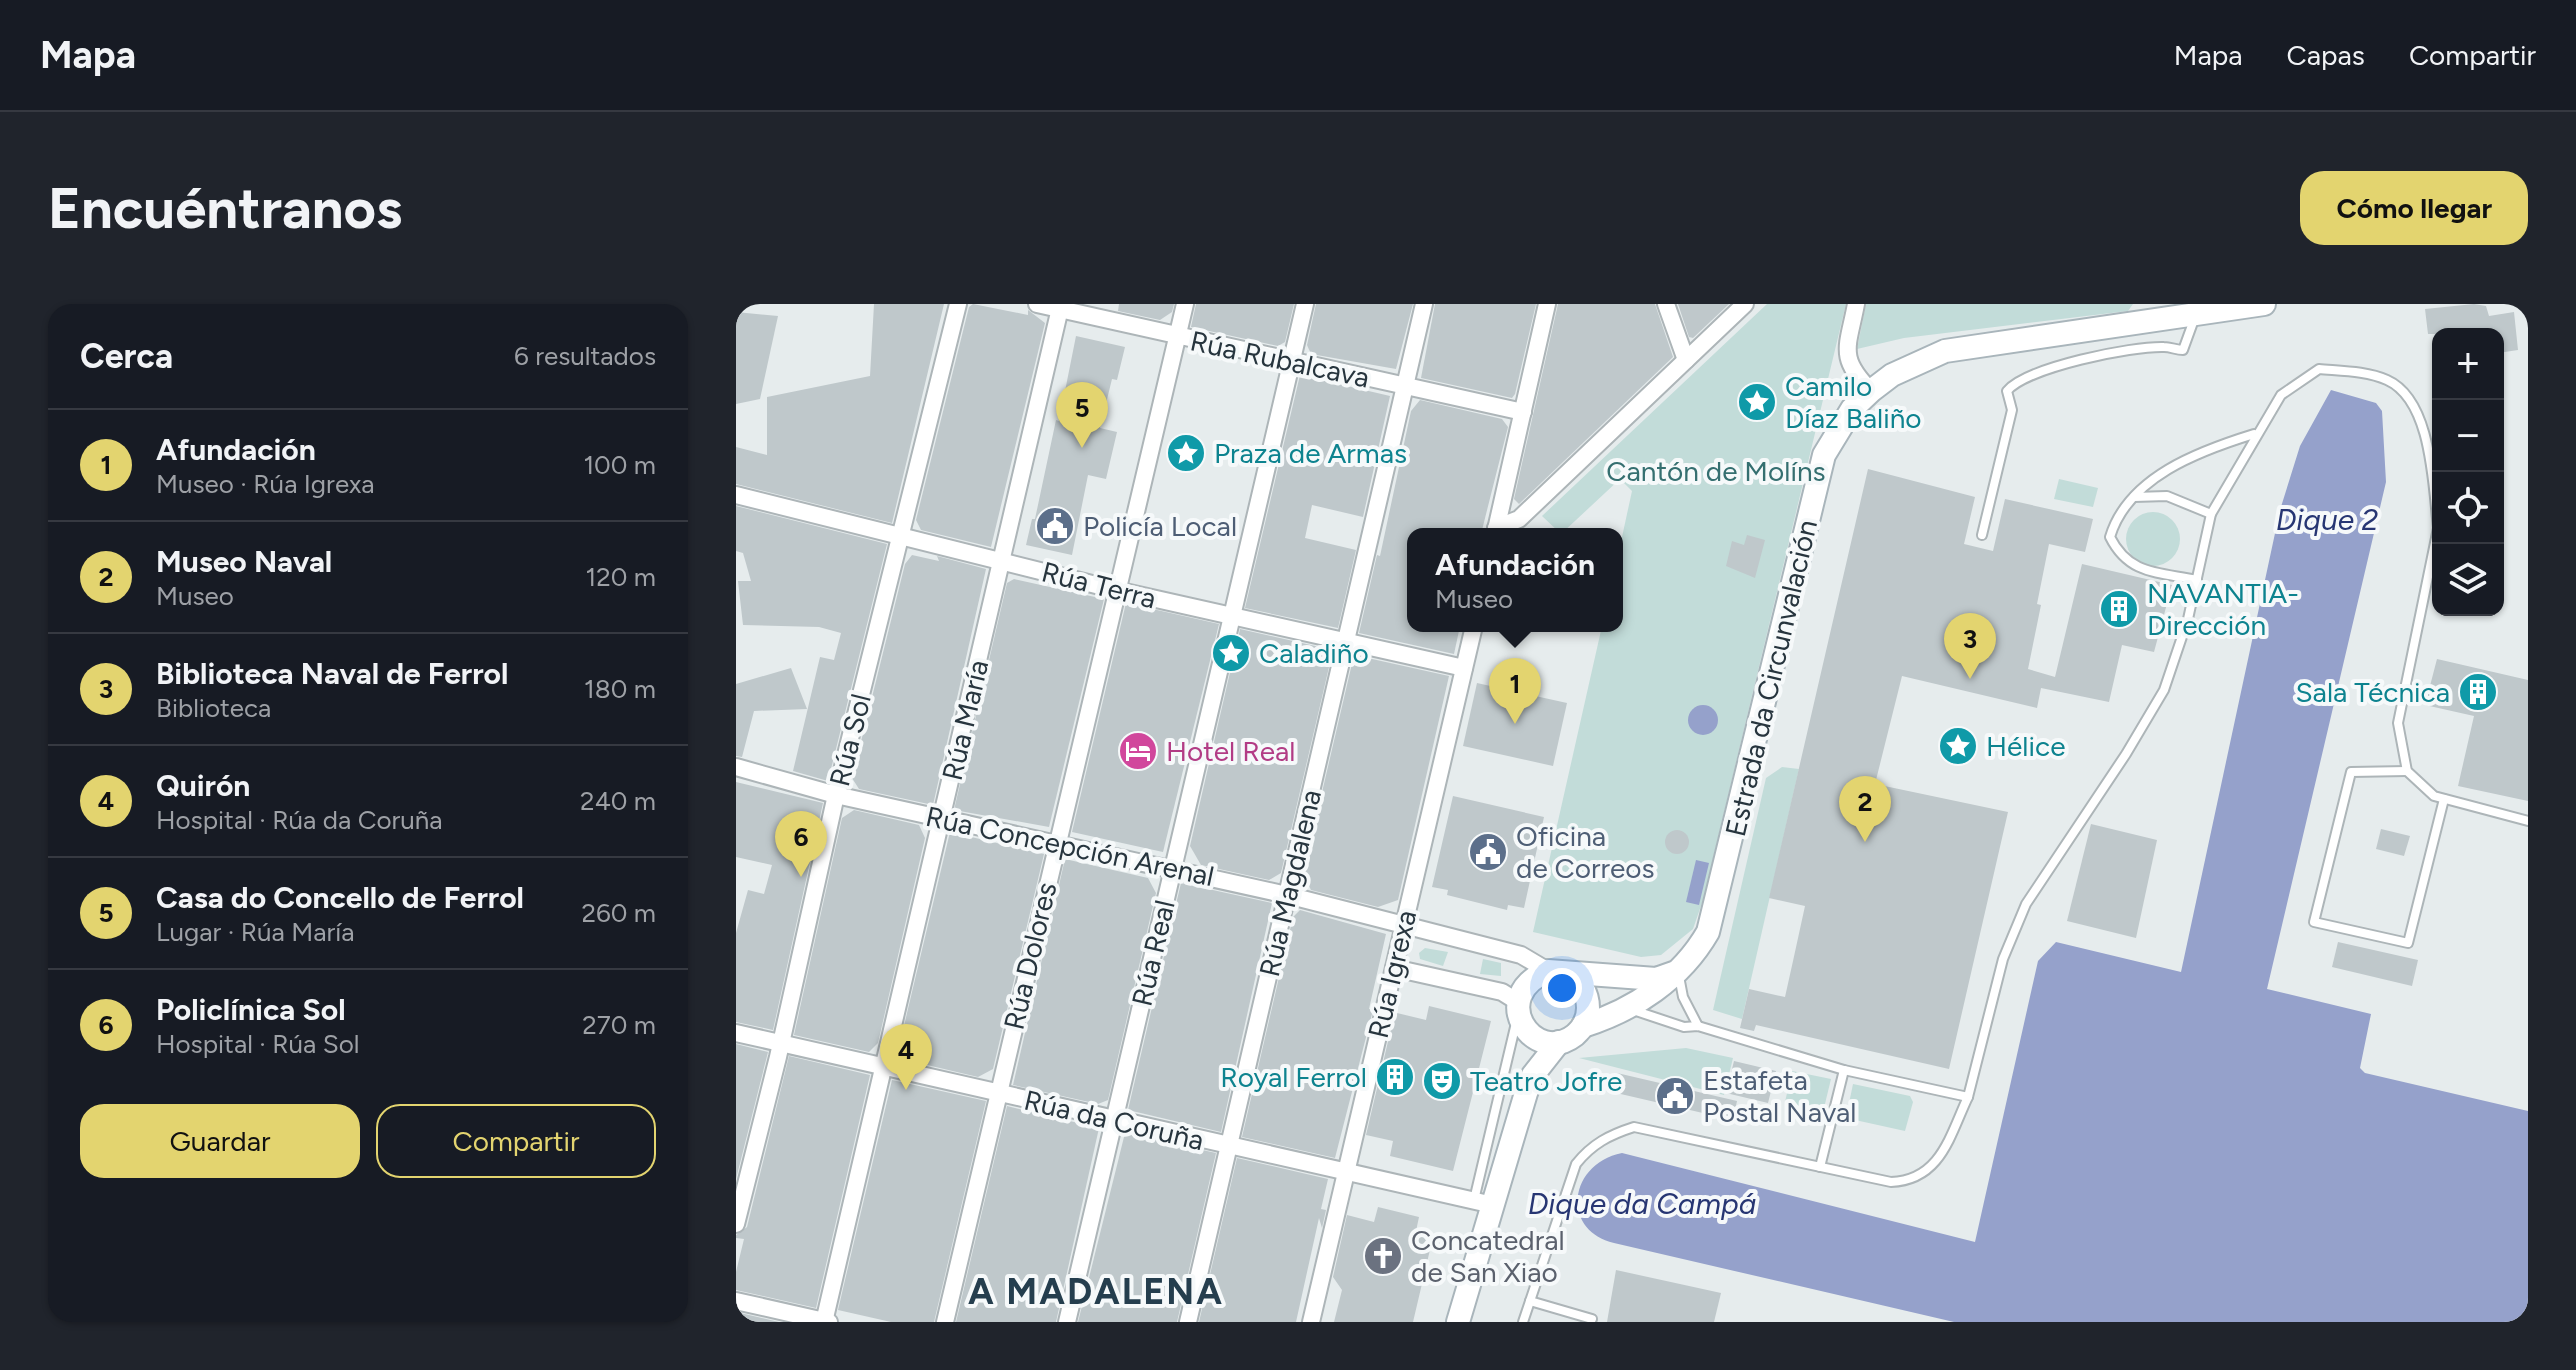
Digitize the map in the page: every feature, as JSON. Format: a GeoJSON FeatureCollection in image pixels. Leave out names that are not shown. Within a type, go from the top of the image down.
{"type":"FeatureCollection","features":[{"type":"Feature","properties":{"kind":"main road","name":"Estrada da Circunvalación"},"geometry":{"type":"LineString","coordinates":[[1583,1026],[1627,1008],[1678,971],[1708,932],[1824,455],[1852,409],[1892,375],[1945,351],[2158,311],[2261,304]]}},
{"type":"Feature","properties":{"kind":"main road"},"geometry":{"type":"LineString","coordinates":[[1526,1093],[1520,1015],[1528,982],[1557,972],[1656,979],[1678,971]]}},
{"type":"Feature","properties":{"kind":"main road"},"geometry":{"type":"LineString","coordinates":[[1458,1322],[1484,1203],[1533,1075],[1559,1042],[1583,1026],[1588,1005],[1586,995],[1581,985],[1557,972]]}},
{"type":"Feature","properties":{"kind":"main road"},"geometry":{"type":"LineString","coordinates":[[1520,1015],[1544,1041],[1559,1042]]}},
{"type":"Feature","properties":{"kind":"street","name":"Rúa Sol"},"geometry":{"type":"LineString","coordinates":[[736,1224],[781,1043],[836,795],[958,304]]}},
{"type":"Feature","properties":{"kind":"street","name":"Rúa Rubalcava"},"geometry":{"type":"LineString","coordinates":[[1037,304],[1060,306],[1178,336],[1523,412]]}},
{"type":"Feature","properties":{"kind":"street","name":"Rúa Dolores"},"geometry":{"type":"LineString","coordinates":[[945,1322],[1185,304]]}},
{"type":"Feature","properties":{"kind":"street","name":"Rúa Real"},"geometry":{"type":"LineString","coordinates":[[1067,1322],[1305,304]]}},
{"type":"Feature","properties":{"kind":"street","name":"Rúa Magdalena"},"geometry":{"type":"LineString","coordinates":[[1188,1322],[1424,304]]}},
{"type":"Feature","properties":{"kind":"street"},"geometry":{"type":"LineString","coordinates":[[1497,528],[1547,304]]}},
{"type":"Feature","properties":{"kind":"street"},"geometry":{"type":"LineString","coordinates":[[1666,304],[1686,360]]}},
{"type":"Feature","properties":{"kind":"street"},"geometry":{"type":"LineString","coordinates":[[1502,528],[1519,519],[1745,304]]}},
{"type":"Feature","properties":{"kind":"street"},"geometry":{"type":"LineString","coordinates":[[1856,304],[1846,358],[1850,368],[1871,391]]}},
{"type":"Feature","properties":{"kind":"street","name":"Rúa María"},"geometry":{"type":"LineString","coordinates":[[826,1322],[1060,306]]}},
{"type":"Feature","properties":{"kind":"street","name":"Rúa Terra"},"geometry":{"type":"LineString","coordinates":[[736,495],[1116,590],[1464,668]]}},
{"type":"Feature","properties":{"kind":"street","name":"Rúa Igrexa"},"geometry":{"type":"LineString","coordinates":[[1311,1322],[1473,632]]}},
{"type":"Feature","properties":{"kind":"street","name":"Rúa Concepción Arenal"},"geometry":{"type":"LineString","coordinates":[[736,767],[836,795],[1287,895],[1521,955],[1557,972]]}},
{"type":"Feature","properties":{"kind":"street"},"geometry":{"type":"LineString","coordinates":[[1394,968],[1502,992],[1520,1015]]}},
{"type":"Feature","properties":{"kind":"street","name":"Rúa da Coruña"},"geometry":{"type":"LineString","coordinates":[[736,1033],[1484,1203]]}},
{"type":"Feature","properties":{"kind":"street"},"geometry":{"type":"LineString","coordinates":[[736,1301],[826,1322]]}},
{"type":"Feature","properties":{"kind":"lane"},"geometry":{"type":"LineString","coordinates":[[1982,535],[2012,410],[2007,391],[2015,382],[2085,359],[2159,348],[2183,350],[2195,307]]}},
{"type":"Feature","properties":{"kind":"lane"},"geometry":{"type":"LineString","coordinates":[[1523,1322],[1576,1164],[1590,1148],[1611,1135],[1634,1127],[1891,1182],[1922,1175],[1941,1155],[1968,1097],[2012,931],[2026,904],[2126,754],[2164,690],[2184,631],[2211,514],[2255,434],[2281,395],[2319,369],[2390,380],[2402,391],[2420,420],[2432,472]]}},
{"type":"Feature","properties":{"kind":"lane"},"geometry":{"type":"LineString","coordinates":[[2197,580],[2146,570],[2121,558],[2110,537],[2117,515],[2144,487],[2204,450],[2255,434]]}},
{"type":"Feature","properties":{"kind":"lane"},"geometry":{"type":"LineString","coordinates":[[2134,497],[2167,496],[2211,514]]}},
{"type":"Feature","properties":{"kind":"lane"},"geometry":{"type":"LineString","coordinates":[[2435,544],[2398,723],[2407,771],[2434,796],[2528,821]]}},
{"type":"Feature","properties":{"kind":"lane"},"geometry":{"type":"LineString","coordinates":[[2407,771],[2351,772],[2314,922],[2408,943],[2444,799]]}},
{"type":"Feature","properties":{"kind":"lane"},"geometry":{"type":"LineString","coordinates":[[1678,971],[1683,997],[1698,1026]]}},
{"type":"Feature","properties":{"kind":"lane"},"geometry":{"type":"LineString","coordinates":[[1627,1008],[1684,1027],[1698,1026],[1844,1070],[1968,1097]]}},
{"type":"Feature","properties":{"kind":"lane"},"geometry":{"type":"LineString","coordinates":[[1484,1203],[1520,1015]]}},
{"type":"Feature","properties":{"kind":"lane"},"geometry":{"type":"LineString","coordinates":[[1820,1167],[1844,1070]]}},
{"type":"Feature","properties":{"kind":"lane"},"geometry":{"type":"LineString","coordinates":[[1530,1301],[1592,1319]]}},
{"type":"Feature","properties":{"kind":"green space","name":"Cantón de Molíns"},"geometry":{"type":"Polygon","coordinates":[[[1767,304],[1846,304],[1703,900],[1693,929],[1661,955],[1641,957],[1533,932],[1601,632],[1623,632],[1623,532],[1632,491],[1620,479],[1567,528],[1555,528],[1542,516],[1767,304]]]}},
{"type":"Feature","properties":{"kind":"green space"},"geometry":{"type":"Polygon","coordinates":[[[1866,304],[2133,304],[2128,311],[1904,338],[1857,349],[1866,304]]]}},
{"type":"Feature","properties":{"kind":"green space"},"geometry":{"type":"Polygon","coordinates":[[[2059,479],[2098,488],[2093,507],[2054,499],[2059,479]]]}},
{"type":"Feature","properties":{"kind":"green space"},"geometry":{"type":"Polygon","coordinates":[[[2153,512],[2172,520],[2180,539],[2172,558],[2153,566],[2134,558],[2126,539],[2134,520],[2153,512]]]}},
{"type":"Feature","properties":{"kind":"green space"},"geometry":{"type":"Polygon","coordinates":[[[1782,767],[1799,769],[1742,1019],[1713,1010],[1766,778],[1782,767]]]}},
{"type":"Feature","properties":{"kind":"green space"},"geometry":{"type":"Polygon","coordinates":[[[1425,948],[1448,952],[1443,966],[1420,959],[1419,953],[1425,948]]]}},
{"type":"Feature","properties":{"kind":"green space"},"geometry":{"type":"Polygon","coordinates":[[[1483,959],[1501,963],[1501,976],[1480,974],[1483,959]]]}},
{"type":"Feature","properties":{"kind":"green space"},"geometry":{"type":"Polygon","coordinates":[[[1686,1048],[1733,1058],[1724,1095],[1579,1058],[1686,1048]]]}},
{"type":"Feature","properties":{"kind":"green space"},"geometry":{"type":"Polygon","coordinates":[[[1792,1071],[1831,1079],[1823,1112],[1785,1102],[1792,1071]]]}},
{"type":"Feature","properties":{"kind":"green space"},"geometry":{"type":"Polygon","coordinates":[[[1853,1084],[1910,1096],[1913,1102],[1905,1131],[1846,1118],[1853,1084]]]}},
{"type":"Feature","properties":{"kind":"water"},"geometry":{"type":"Polygon","coordinates":[[[2331,390],[2376,403],[2382,411],[2386,482],[2267,989],[2371,1014],[2360,1068],[2365,1073],[2528,1111],[2528,1322],[1954,1322],[1614,1243],[1596,1236],[1579,1211],[1578,1196],[1582,1182],[1591,1169],[1604,1159],[1622,1153],[1975,1242],[2038,961],[2056,942],[2181,972],[2280,510],[2300,446],[2331,390]]]}},
{"type":"Feature","properties":{"kind":"water"},"geometry":{"type":"Polygon","coordinates":[[[1703,705],[1714,709],[1718,720],[1714,731],[1703,735],[1692,731],[1688,720],[1692,709],[1703,705]]]}},
{"type":"Feature","properties":{"kind":"water"},"geometry":{"type":"Polygon","coordinates":[[[1696,860],[1709,863],[1699,905],[1686,902],[1696,860]]]}},
{"type":"Feature","properties":{"kind":"building"},"geometry":{"type":"Polygon","coordinates":[[[874,304],[944,304],[892,523],[736,484],[736,447],[767,455],[767,397],[870,376],[874,304]]]}},
{"type":"Feature","properties":{"kind":"building"},"geometry":{"type":"Polygon","coordinates":[[[973,304],[1028,315],[1028,310],[1045,323],[991,547],[921,530],[916,520],[969,307],[973,304]]]}},
{"type":"Feature","properties":{"kind":"building"},"geometry":{"type":"Polygon","coordinates":[[[1119,304],[1174,304],[1172,312],[1160,320],[1118,311],[1119,304]]]}},
{"type":"Feature","properties":{"kind":"building"},"geometry":{"type":"Polygon","coordinates":[[[1196,304],[1294,304],[1285,342],[1278,346],[1191,327],[1196,304]]]}},
{"type":"Feature","properties":{"kind":"building"},"geometry":{"type":"Polygon","coordinates":[[[1316,304],[1413,304],[1396,369],[1311,354],[1307,345],[1316,304]]]}},
{"type":"Feature","properties":{"kind":"building"},"geometry":{"type":"Polygon","coordinates":[[[1435,304],[1536,304],[1512,398],[1421,378],[1435,304]]]}},
{"type":"Feature","properties":{"kind":"building"},"geometry":{"type":"Polygon","coordinates":[[[1558,304],[1655,304],[1673,357],[1519,504],[1514,499],[1558,304]]]}},
{"type":"Feature","properties":{"kind":"building"},"geometry":{"type":"Polygon","coordinates":[[[1678,304],[1729,304],[1693,338],[1689,337],[1678,304]]]}},
{"type":"Feature","properties":{"kind":"building"},"geometry":{"type":"Polygon","coordinates":[[[2474,304],[2486,306],[2489,316],[2514,312],[2518,350],[2504,352],[2504,328],[2432,328],[2432,334],[2428,334],[2425,309],[2474,304]]]}},
{"type":"Feature","properties":{"kind":"building"},"geometry":{"type":"Polygon","coordinates":[[[736,312],[778,316],[760,399],[736,404],[736,312]]]}},
{"type":"Feature","properties":{"kind":"building"},"geometry":{"type":"Polygon","coordinates":[[[1076,336],[1125,347],[1117,380],[1112,379],[1100,428],[1117,432],[1106,479],[1088,475],[1072,555],[1026,545],[1032,519],[1035,519],[1056,420],[1059,421],[1076,336]]]}},
{"type":"Feature","properties":{"kind":"building"},"geometry":{"type":"Polygon","coordinates":[[[1300,375],[1390,396],[1363,517],[1312,505],[1305,538],[1356,550],[1338,628],[1245,608],[1300,375]]]}},
{"type":"Feature","properties":{"kind":"building"},"geometry":{"type":"Polygon","coordinates":[[[1420,400],[1502,419],[1508,427],[1483,528],[1407,528],[1407,632],[1459,632],[1454,654],[1359,633],[1377,555],[1380,556],[1411,411],[1420,400]]]}},
{"type":"Feature","properties":{"kind":"building"},"geometry":{"type":"Polygon","coordinates":[[[1868,469],[1975,497],[1964,544],[1993,551],[2005,499],[2093,519],[2085,552],[2049,544],[2028,669],[2055,677],[2082,564],[2172,585],[2154,652],[2122,645],[2109,702],[2041,688],[2037,708],[1902,676],[1875,784],[2008,812],[1949,1069],[1756,1025],[1754,1031],[1740,1028],[1749,989],[1785,997],[1805,906],[1769,898],[1868,469]]]}},
{"type":"Feature","properties":{"kind":"building"},"geometry":{"type":"Polygon","coordinates":[[[736,506],[887,544],[828,781],[793,771],[820,657],[834,660],[841,633],[819,627],[743,625],[738,581],[751,581],[743,553],[736,551],[736,506]]]}},
{"type":"Feature","properties":{"kind":"building"},"geometry":{"type":"Polygon","coordinates":[[[1747,535],[1765,540],[1755,578],[1726,566],[1732,541],[1744,545],[1747,535]]]}},
{"type":"Feature","properties":{"kind":"building"},"geometry":{"type":"Polygon","coordinates":[[[912,555],[939,561],[937,556],[986,569],[933,805],[859,789],[852,778],[905,564],[912,555]]]}},
{"type":"Feature","properties":{"kind":"building"},"geometry":{"type":"Polygon","coordinates":[[[1014,579],[1104,599],[1049,827],[954,810],[1007,583],[1014,579]]]}},
{"type":"Feature","properties":{"kind":"building"},"geometry":{"type":"Polygon","coordinates":[[[1126,603],[1219,624],[1163,852],[1072,832],[1126,603]]]}},
{"type":"Feature","properties":{"kind":"building"},"geometry":{"type":"Polygon","coordinates":[[[1240,629],[1333,650],[1281,873],[1269,880],[1201,865],[1190,846],[1240,629]]]}},
{"type":"Feature","properties":{"kind":"building"},"geometry":{"type":"Polygon","coordinates":[[[1354,655],[1449,676],[1398,900],[1378,907],[1311,890],[1303,874],[1354,655]]]}},
{"type":"Feature","properties":{"kind":"building"},"geometry":{"type":"Polygon","coordinates":[[[2437,659],[2528,680],[2528,801],[2458,786],[2474,716],[2425,705],[2437,659]]]}},
{"type":"Feature","properties":{"kind":"building"},"geometry":{"type":"Polygon","coordinates":[[[791,668],[807,709],[754,711],[742,757],[736,756],[736,684],[791,668]]]}},
{"type":"Feature","properties":{"kind":"building"},"geometry":{"type":"Polygon","coordinates":[[[1477,683],[1567,703],[1553,766],[1463,746],[1477,683]]]}},
{"type":"Feature","properties":{"kind":"building"},"geometry":{"type":"Polygon","coordinates":[[[736,782],[823,803],[773,1030],[736,1022],[736,933],[748,890],[764,894],[772,865],[736,857],[736,782]]]}},
{"type":"Feature","properties":{"kind":"building","name":"Oficina de Correos"},"geometry":{"type":"Polygon","coordinates":[[[1453,796],[1544,817],[1524,908],[1508,905],[1507,910],[1447,895],[1448,890],[1432,887],[1453,796]]]}},
{"type":"Feature","properties":{"kind":"building"},"geometry":{"type":"Polygon","coordinates":[[[854,810],[919,825],[925,838],[878,1043],[869,1052],[794,1035],[842,818],[854,810]]]}},
{"type":"Feature","properties":{"kind":"building"},"geometry":{"type":"Polygon","coordinates":[[[2091,824],[2157,840],[2136,938],[2067,921],[2091,824]]]}},
{"type":"Feature","properties":{"kind":"building"},"geometry":{"type":"Polygon","coordinates":[[[2381,829],[2410,836],[2404,856],[2376,849],[2381,829]]]}},
{"type":"Feature","properties":{"kind":"building"},"geometry":{"type":"Polygon","coordinates":[[[1677,830],[1686,833],[1689,842],[1686,851],[1677,854],[1668,851],[1665,842],[1668,833],[1677,830]]]}},
{"type":"Feature","properties":{"kind":"building"},"geometry":{"type":"Polygon","coordinates":[[[950,832],[1044,854],[993,1069],[978,1077],[906,1060],[898,1051],[950,832]]]}},
{"type":"Feature","properties":{"kind":"building"},"geometry":{"type":"Polygon","coordinates":[[[1065,859],[1148,878],[1156,893],[1108,1100],[1098,1104],[1013,1085],[1065,859]]]}},
{"type":"Feature","properties":{"kind":"building"},"geometry":{"type":"Polygon","coordinates":[[[1181,883],[1272,903],[1221,1132],[1128,1110],[1181,883]]]}},
{"type":"Feature","properties":{"kind":"building"},"geometry":{"type":"Polygon","coordinates":[[[1300,910],[1386,934],[1369,1009],[1373,1010],[1335,1158],[1242,1137],[1293,917],[1300,910]]]}},
{"type":"Feature","properties":{"kind":"building"},"geometry":{"type":"Polygon","coordinates":[[[2338,942],[2418,960],[2412,986],[2332,967],[2338,942]]]}},
{"type":"Feature","properties":{"kind":"building","name":"Teatro Jofre"},"geometry":{"type":"Polygon","coordinates":[[[1429,1006],[1491,1021],[1453,1171],[1390,1156],[1393,1141],[1366,1135],[1394,1016],[1397,1013],[1426,1020],[1429,1006]]]}},
{"type":"Feature","properties":{"kind":"building"},"geometry":{"type":"Polygon","coordinates":[[[736,1044],[768,1052],[736,1179],[736,1044]]]}},
{"type":"Feature","properties":{"kind":"building"},"geometry":{"type":"Polygon","coordinates":[[[789,1056],[870,1075],[816,1308],[736,1290],[736,1272],[744,1239],[736,1238],[736,1235],[747,1227],[789,1056]]]}},
{"type":"Feature","properties":{"kind":"building"},"geometry":{"type":"Polygon","coordinates":[[[1734,1061],[1776,1071],[1768,1103],[1726,1093],[1734,1061]]]}},
{"type":"Feature","properties":{"kind":"building","name":"Estafeta Postal Naval"},"geometry":{"type":"Polygon","coordinates":[[[1617,1073],[1737,1101],[1733,1120],[1612,1092],[1617,1073]]]}},
{"type":"Feature","properties":{"kind":"building"},"geometry":{"type":"Polygon","coordinates":[[[892,1080],[986,1101],[934,1322],[891,1322],[838,1310],[892,1080]]]}},
{"type":"Feature","properties":{"kind":"building"},"geometry":{"type":"Polygon","coordinates":[[[1007,1106],[1099,1128],[1056,1322],[956,1322],[1007,1106]]]}},
{"type":"Feature","properties":{"kind":"building"},"geometry":{"type":"Polygon","coordinates":[[[1125,1133],[1216,1153],[1177,1322],[1078,1322],[1125,1133]]]}},
{"type":"Feature","properties":{"kind":"building"},"geometry":{"type":"Polygon","coordinates":[[[1237,1158],[1328,1179],[1321,1209],[1326,1210],[1322,1228],[1319,1218],[1296,1322],[1199,1322],[1237,1158]]]}},
{"type":"Feature","properties":{"kind":"building","name":"Concatedral de San Xiao"},"geometry":{"type":"Polygon","coordinates":[[[1378,1207],[1419,1217],[1416,1231],[1433,1237],[1413,1322],[1334,1322],[1342,1290],[1333,1277],[1347,1215],[1374,1222],[1378,1207]]]}},
{"type":"Feature","properties":{"kind":"building"},"geometry":{"type":"Polygon","coordinates":[[[1616,1270],[1721,1293],[1714,1322],[1607,1322],[1616,1270]]]}},
{"type":"Feature","properties":{"kind":"building"},"geometry":{"type":"Polygon","coordinates":[[[736,1312],[779,1322],[736,1322],[736,1312]]]}},
{"type":"Feature","properties":{"kind":"place","name":"Camilo Díaz Baliño"},"geometry":{"type":"Point","coordinates":[1757,402]}},
{"type":"Feature","properties":{"kind":"place","name":"Casa do Concello de Ferrol"},"geometry":{"type":"Point","coordinates":[1082,448]}},
{"type":"Feature","properties":{"kind":"place","name":"Praza de Armas"},"geometry":{"type":"Point","coordinates":[1186,453]}},
{"type":"Feature","properties":{"kind":"place","name":"Policía Local"},"geometry":{"type":"Point","coordinates":[1055,526]}},
{"type":"Feature","properties":{"kind":"place","name":"NAVANTIA- Dirección"},"geometry":{"type":"Point","coordinates":[2119,609]}},
{"type":"Feature","properties":{"kind":"place","name":"Caladiño"},"geometry":{"type":"Point","coordinates":[1231,653]}},
{"type":"Feature","properties":{"kind":"place","name":"Biblioteca Naval de Ferrol"},"geometry":{"type":"Point","coordinates":[1970,679]}},
{"type":"Feature","properties":{"kind":"place","name":"Sala Técnica"},"geometry":{"type":"Point","coordinates":[2478,692]}},
{"type":"Feature","properties":{"kind":"place","name":"Afundación"},"geometry":{"type":"Point","coordinates":[1515,724]}},
{"type":"Feature","properties":{"kind":"place","name":"Hélice"},"geometry":{"type":"Point","coordinates":[1958,746]}},
{"type":"Feature","properties":{"kind":"place","name":"Hotel Real"},"geometry":{"type":"Point","coordinates":[1138,751]}},
{"type":"Feature","properties":{"kind":"place","name":"Museo Naval"},"geometry":{"type":"Point","coordinates":[1865,842]}},
{"type":"Feature","properties":{"kind":"place","name":"Oficina de Correos"},"geometry":{"type":"Point","coordinates":[1488,852]}},
{"type":"Feature","properties":{"kind":"place","name":"Policlínica Sol"},"geometry":{"type":"Point","coordinates":[801,877]}},
{"type":"Feature","properties":{"kind":"place","name":"Royal Ferrol"},"geometry":{"type":"Point","coordinates":[1395,1077]}},
{"type":"Feature","properties":{"kind":"place","name":"Teatro Jofre"},"geometry":{"type":"Point","coordinates":[1442,1081]}},
{"type":"Feature","properties":{"kind":"place","name":"Quirón"},"geometry":{"type":"Point","coordinates":[906,1090]}},
{"type":"Feature","properties":{"kind":"place","name":"Estafeta Postal Naval"},"geometry":{"type":"Point","coordinates":[1675,1096]}},
{"type":"Feature","properties":{"kind":"place","name":"Concatedral de San Xiao"},"geometry":{"type":"Point","coordinates":[1383,1256]}},
{"type":"Feature","properties":{"kind":"district","name":"A MADALENA"},"geometry":{"type":"Point","coordinates":[1096,1291]}},
{"type":"Feature","properties":{"kind":"water label","name":"Dique 2"},"geometry":{"type":"Point","coordinates":[2327,519]}},
{"type":"Feature","properties":{"kind":"water label","name":"Dique da Campá"},"geometry":{"type":"Point","coordinates":[1642,1203]}}]}
